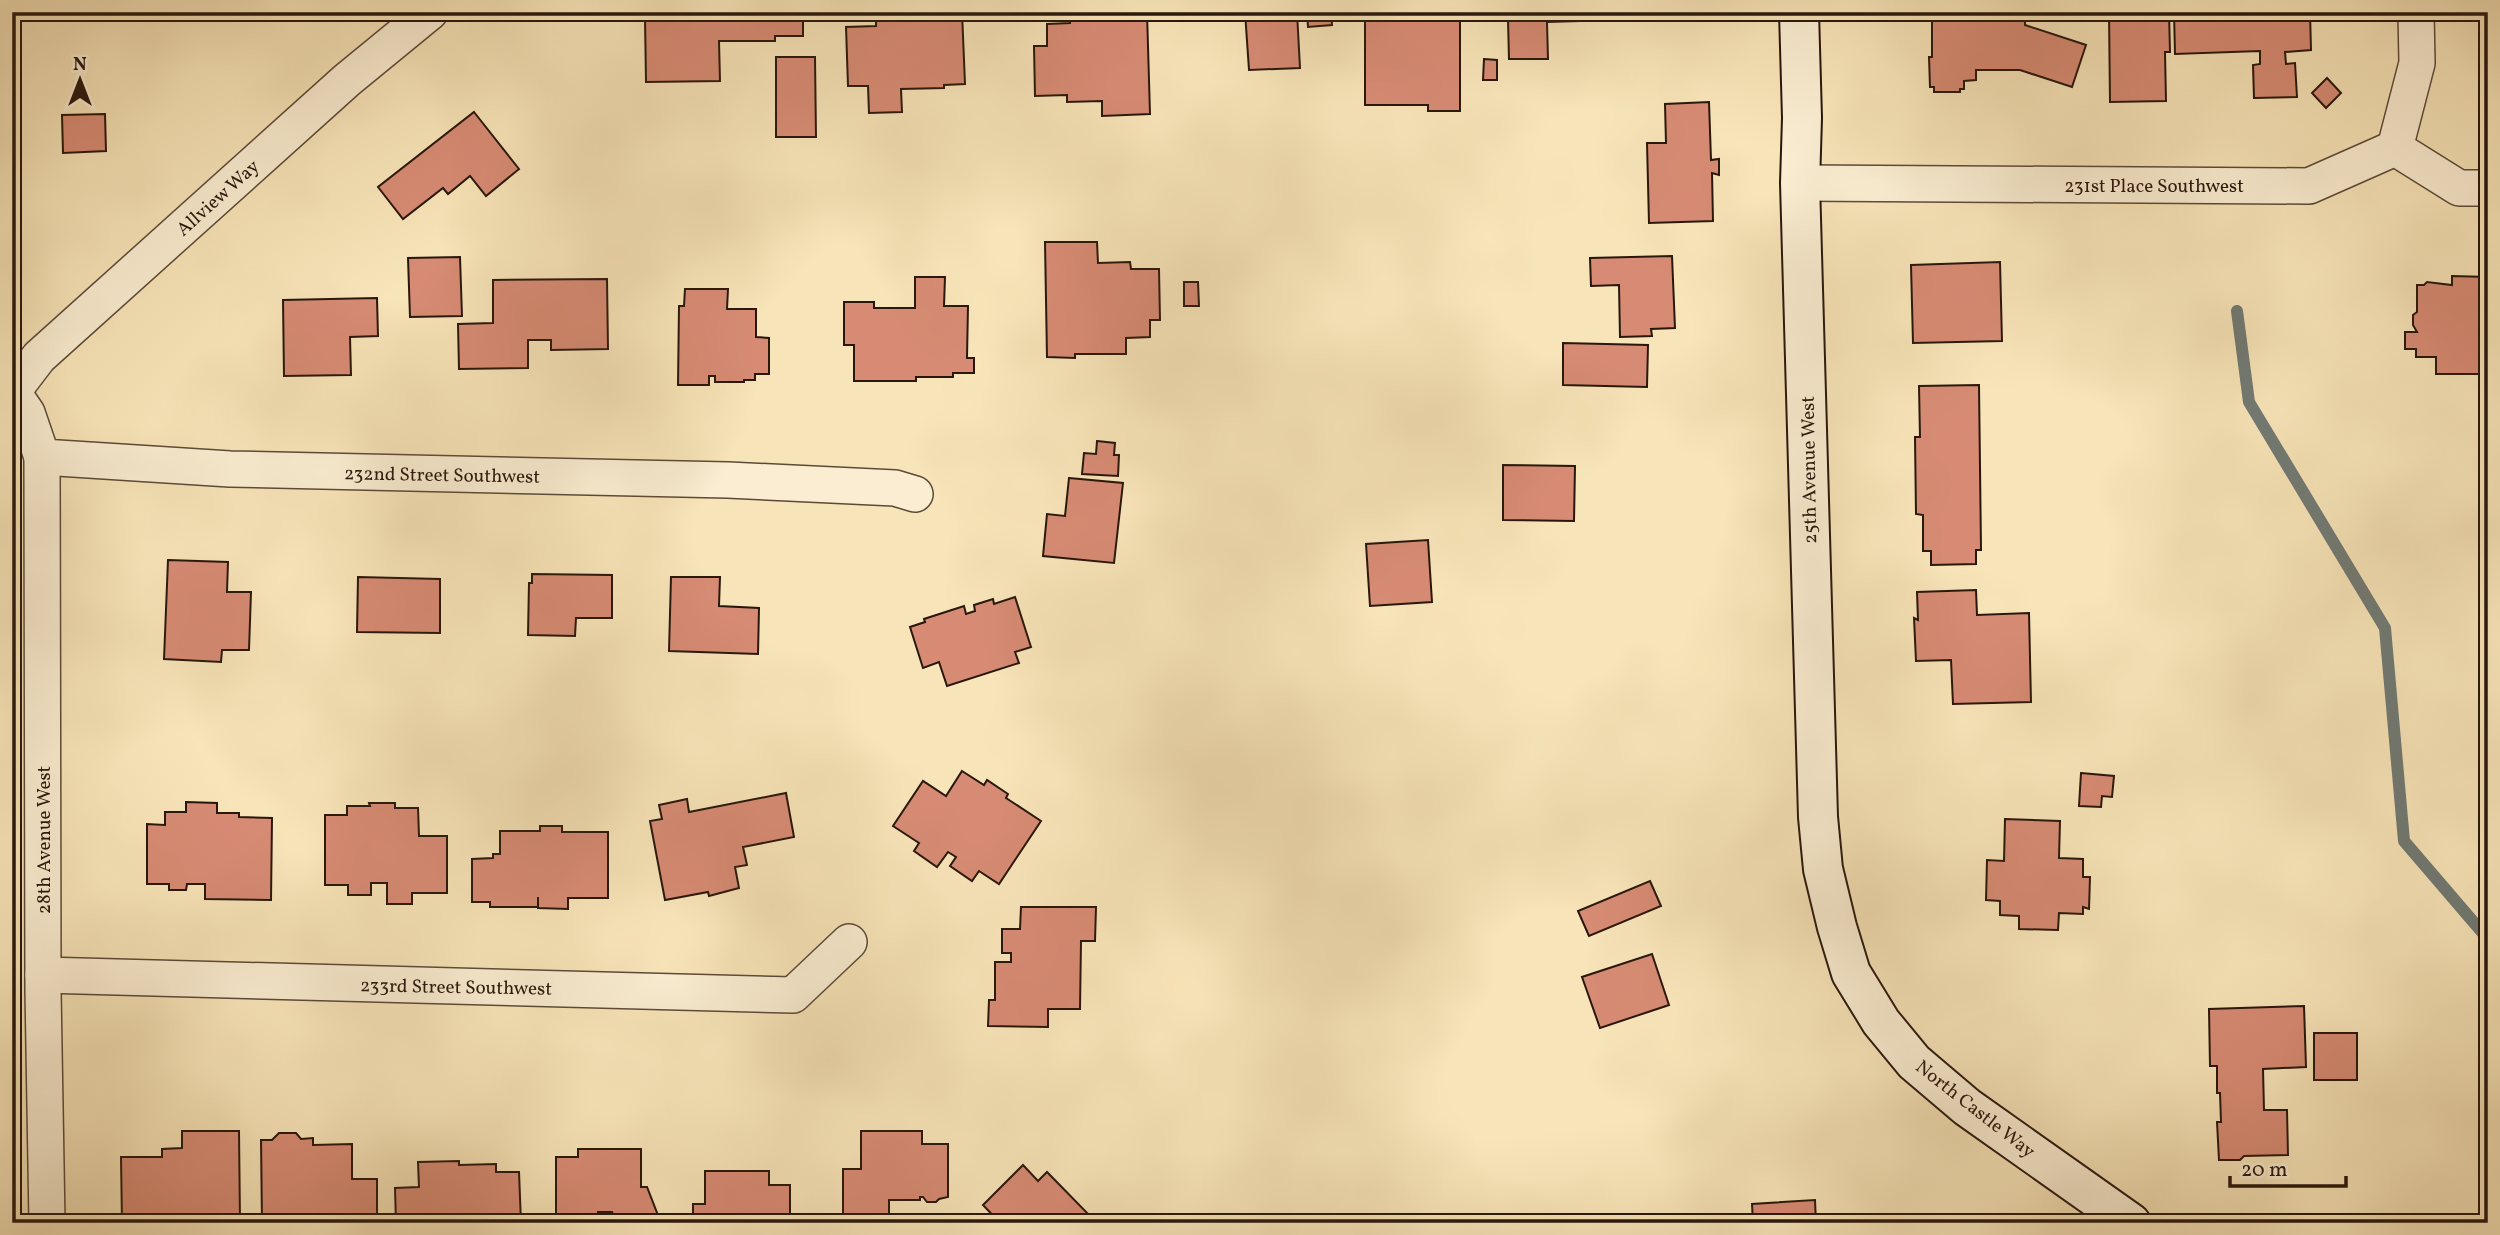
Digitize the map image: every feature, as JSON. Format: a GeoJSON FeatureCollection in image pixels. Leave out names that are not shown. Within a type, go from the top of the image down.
{"type":"FeatureCollection","features":[{"type":"Feature","properties":{"kind":"street","name":"Allview Way"},"geometry":{"type":"LineString","coordinates":[[13,391],[39,357],[347,80],[430,12]]}},
{"type":"Feature","properties":{"kind":"street","name":"25th Avenue West"},"geometry":{"type":"LineString","coordinates":[[1799,12],[1802,118],[1800,183],[1818,817],[1823,869],[1837,927]]}},
{"type":"Feature","properties":{"kind":"street"},"geometry":{"type":"LineString","coordinates":[[2416,12],[2417,63],[2395,148],[2459,188],[2488,188]]}},
{"type":"Feature","properties":{"kind":"street","name":"231st Place Southwest"},"geometry":{"type":"LineString","coordinates":[[1800,183],[2309,186],[2395,148]]}},
{"type":"Feature","properties":{"kind":"street"},"geometry":{"type":"LineString","coordinates":[[13,391],[27,413],[42,457]]}},
{"type":"Feature","properties":{"kind":"street","name":"232nd Street Southwest"},"geometry":{"type":"LineString","coordinates":[[42,457],[230,469],[727,480],[895,488],[915,494]]}},
{"type":"Feature","properties":{"kind":"street","name":"28th Avenue West"},"geometry":{"type":"LineString","coordinates":[[42,457],[43,975],[47,1223]]}},
{"type":"Feature","properties":{"kind":"street","name":"North Castle Way"},"geometry":{"type":"LineString","coordinates":[[1837,927],[1851,973],[1881,1022],[1914,1062],[1967,1107],[2131,1223]]}},
{"type":"Feature","properties":{"kind":"street","name":"233rd Street Southwest"},"geometry":{"type":"LineString","coordinates":[[43,975],[793,995],[849,942]]}},
{"type":"Feature","properties":{"kind":"building"},"geometry":{"type":"Polygon","coordinates":[[[685,12],[803,12],[803,36],[775,36],[775,41],[719,41],[720,81],[646,82],[645,18],[685,17],[685,12]]]}},
{"type":"Feature","properties":{"kind":"building"},"geometry":{"type":"Polygon","coordinates":[[[904,12],[962,12],[965,84],[944,85],[944,88],[901,89],[902,112],[869,113],[868,86],[848,86],[846,27],[876,26],[876,17],[904,16],[904,12]]]}},
{"type":"Feature","properties":{"kind":"building"},"geometry":{"type":"Polygon","coordinates":[[[1070,12],[1147,12],[1150,114],[1102,116],[1102,101],[1067,102],[1067,95],[1035,96],[1034,46],[1047,46],[1047,24],[1070,23],[1070,12]]]}},
{"type":"Feature","properties":{"kind":"building"},"geometry":{"type":"Polygon","coordinates":[[[1245,12],[1297,12],[1300,68],[1249,70],[1245,12]]]}},
{"type":"Feature","properties":{"kind":"building"},"geometry":{"type":"Polygon","coordinates":[[[1307,12],[1331,12],[1332,25],[1308,27],[1307,12]]]}},
{"type":"Feature","properties":{"kind":"building"},"geometry":{"type":"Polygon","coordinates":[[[1365,12],[1460,12],[1460,111],[1428,111],[1428,105],[1365,105],[1365,12]]]}},
{"type":"Feature","properties":{"kind":"building"},"geometry":{"type":"Polygon","coordinates":[[[1486,12],[1612,12],[1613,20],[1547,22],[1548,59],[1509,59],[1508,20],[1486,20],[1486,12]]]}},
{"type":"Feature","properties":{"kind":"building"},"geometry":{"type":"Polygon","coordinates":[[[1932,12],[2025,12],[2025,25],[2086,45],[2072,87],[2020,70],[1976,70],[1976,80],[1964,81],[1964,89],[1960,89],[1960,92],[1934,92],[1934,87],[1930,87],[1929,57],[1932,57],[1932,12]]]}},
{"type":"Feature","properties":{"kind":"building"},"geometry":{"type":"Polygon","coordinates":[[[2109,12],[2169,12],[2170,52],[2165,52],[2166,101],[2110,102],[2109,12]]]}},
{"type":"Feature","properties":{"kind":"building"},"geometry":{"type":"Polygon","coordinates":[[[2174,12],[2310,12],[2311,50],[2285,52],[2286,64],[2295,63],[2297,97],[2254,98],[2253,65],[2260,64],[2260,51],[2175,54],[2174,12]]]}},
{"type":"Feature","properties":{"kind":"building"},"geometry":{"type":"Polygon","coordinates":[[[2484,18],[2488,18],[2488,61],[2483,61],[2484,18]]]}},
{"type":"Feature","properties":{"kind":"building"},"geometry":{"type":"Polygon","coordinates":[[[776,57],[815,57],[816,137],[776,137],[776,57]]]}},
{"type":"Feature","properties":{"kind":"building"},"geometry":{"type":"Polygon","coordinates":[[[1484,59],[1497,60],[1497,80],[1483,80],[1484,59]]]}},
{"type":"Feature","properties":{"kind":"building"},"geometry":{"type":"Polygon","coordinates":[[[2327,78],[2341,93],[2326,108],[2312,93],[2327,78]]]}},
{"type":"Feature","properties":{"kind":"building"},"geometry":{"type":"Polygon","coordinates":[[[1709,102],[1711,160],[1719,159],[1719,175],[1712,173],[1713,221],[1649,223],[1647,143],[1666,143],[1665,104],[1709,102]]]}},
{"type":"Feature","properties":{"kind":"building"},"geometry":{"type":"Polygon","coordinates":[[[474,112],[519,169],[486,196],[470,176],[448,194],[443,188],[403,219],[378,187],[474,112]]]}},
{"type":"Feature","properties":{"kind":"building"},"geometry":{"type":"Polygon","coordinates":[[[105,114],[106,151],[63,153],[62,115],[105,114]]]}},
{"type":"Feature","properties":{"kind":"building"},"geometry":{"type":"Polygon","coordinates":[[[1045,242],[1097,242],[1098,263],[1130,262],[1131,269],[1159,269],[1160,320],[1150,320],[1150,337],[1126,338],[1126,354],[1047,357],[1045,242]]]}},
{"type":"Feature","properties":{"kind":"building"},"geometry":{"type":"Polygon","coordinates":[[[1672,256],[1675,328],[1651,329],[1652,336],[1620,337],[1619,285],[1591,286],[1590,258],[1672,256]]]}},
{"type":"Feature","properties":{"kind":"building"},"geometry":{"type":"Polygon","coordinates":[[[460,257],[462,316],[410,317],[408,258],[460,257]]]}},
{"type":"Feature","properties":{"kind":"building"},"geometry":{"type":"Polygon","coordinates":[[[2000,262],[2002,341],[1913,343],[1911,265],[2000,262]]]}},
{"type":"Feature","properties":{"kind":"building"},"geometry":{"type":"Polygon","coordinates":[[[2452,276],[2488,277],[2485,374],[2436,374],[2436,357],[2416,357],[2416,349],[2405,349],[2405,332],[2417,332],[2413,325],[2413,315],[2417,312],[2417,285],[2427,282],[2452,285],[2452,276]]]}},
{"type":"Feature","properties":{"kind":"building"},"geometry":{"type":"Polygon","coordinates":[[[915,277],[945,277],[944,306],[968,306],[967,358],[974,358],[974,373],[953,373],[953,377],[916,377],[916,381],[854,381],[854,345],[844,345],[844,302],[874,302],[874,308],[915,308],[915,277]]]}},
{"type":"Feature","properties":{"kind":"building"},"geometry":{"type":"Polygon","coordinates":[[[607,279],[608,349],[551,350],[551,340],[528,340],[528,368],[459,369],[458,324],[493,323],[493,280],[607,279]]]}},
{"type":"Feature","properties":{"kind":"building"},"geometry":{"type":"Polygon","coordinates":[[[1184,282],[1198,282],[1199,306],[1184,306],[1184,282]]]}},
{"type":"Feature","properties":{"kind":"building"},"geometry":{"type":"Polygon","coordinates":[[[685,289],[728,289],[727,309],[756,309],[756,337],[769,338],[769,374],[755,374],[755,380],[744,382],[715,382],[715,376],[709,376],[709,385],[678,385],[679,306],[684,306],[685,289]]]}},
{"type":"Feature","properties":{"kind":"building"},"geometry":{"type":"Polygon","coordinates":[[[377,298],[378,336],[350,337],[351,375],[284,376],[283,300],[377,298]]]}},
{"type":"Feature","properties":{"kind":"building"},"geometry":{"type":"Polygon","coordinates":[[[1563,343],[1648,345],[1647,387],[1563,385],[1563,343]]]}},
{"type":"Feature","properties":{"kind":"building"},"geometry":{"type":"Polygon","coordinates":[[[1979,385],[1981,550],[1976,550],[1976,564],[1931,565],[1931,551],[1923,551],[1923,515],[1916,514],[1915,437],[1920,437],[1919,386],[1979,385]]]}},
{"type":"Feature","properties":{"kind":"building"},"geometry":{"type":"Polygon","coordinates":[[[1097,441],[1115,443],[1114,455],[1119,455],[1118,476],[1082,474],[1084,453],[1096,454],[1097,441]]]}},
{"type":"Feature","properties":{"kind":"building"},"geometry":{"type":"Polygon","coordinates":[[[1503,465],[1575,466],[1574,521],[1503,520],[1503,465]]]}},
{"type":"Feature","properties":{"kind":"building"},"geometry":{"type":"Polygon","coordinates":[[[1069,478],[1123,483],[1114,563],[1043,556],[1047,514],[1065,516],[1069,478]]]}},
{"type":"Feature","properties":{"kind":"building"},"geometry":{"type":"Polygon","coordinates":[[[1428,540],[1432,602],[1370,606],[1366,544],[1428,540]]]}},
{"type":"Feature","properties":{"kind":"building"},"geometry":{"type":"Polygon","coordinates":[[[168,560],[228,562],[227,592],[251,592],[249,650],[222,650],[221,662],[164,659],[168,560]]]}},
{"type":"Feature","properties":{"kind":"building"},"geometry":{"type":"Polygon","coordinates":[[[532,574],[612,575],[612,618],[576,618],[575,636],[528,635],[529,583],[532,583],[532,574]]]}},
{"type":"Feature","properties":{"kind":"building"},"geometry":{"type":"Polygon","coordinates":[[[358,577],[440,579],[440,633],[357,632],[358,577]]]}},
{"type":"Feature","properties":{"kind":"building"},"geometry":{"type":"Polygon","coordinates":[[[671,577],[720,577],[719,606],[759,608],[758,654],[669,651],[671,577]]]}},
{"type":"Feature","properties":{"kind":"building"},"geometry":{"type":"Polygon","coordinates":[[[1976,590],[1977,615],[2029,613],[2031,702],[1953,704],[1951,660],[1916,661],[1914,618],[1918,620],[1917,592],[1976,590]]]}},
{"type":"Feature","properties":{"kind":"building"},"geometry":{"type":"Polygon","coordinates":[[[1015,597],[1031,647],[1015,652],[1019,663],[947,686],[939,662],[923,668],[910,627],[925,622],[924,619],[964,606],[966,614],[975,611],[974,605],[993,599],[994,604],[1015,597]]]}},
{"type":"Feature","properties":{"kind":"building"},"geometry":{"type":"Polygon","coordinates":[[[962,771],[984,785],[987,780],[1008,794],[1006,798],[1041,821],[999,884],[979,871],[972,881],[950,866],[956,857],[948,852],[937,867],[914,851],[919,843],[893,826],[923,781],[946,796],[962,771]]]}},
{"type":"Feature","properties":{"kind":"building"},"geometry":{"type":"Polygon","coordinates":[[[2081,773],[2114,776],[2112,797],[2102,796],[2101,807],[2079,806],[2081,773]]]}},
{"type":"Feature","properties":{"kind":"building"},"geometry":{"type":"Polygon","coordinates":[[[786,793],[794,837],[743,847],[747,865],[735,867],[739,888],[709,896],[708,892],[665,900],[650,821],[662,819],[659,805],[687,799],[689,812],[786,793]]]}},
{"type":"Feature","properties":{"kind":"building"},"geometry":{"type":"Polygon","coordinates":[[[186,802],[217,803],[217,813],[272,818],[271,900],[205,899],[205,884],[187,884],[186,890],[169,890],[169,884],[147,884],[147,824],[165,825],[165,812],[186,812],[186,802]]]}},
{"type":"Feature","properties":{"kind":"building"},"geometry":{"type":"Polygon","coordinates":[[[369,803],[395,803],[395,808],[418,808],[419,836],[447,836],[447,893],[412,893],[412,904],[387,904],[387,883],[371,883],[371,895],[348,895],[348,885],[325,885],[325,815],[347,815],[347,806],[370,806],[369,803]]]}},
{"type":"Feature","properties":{"kind":"building"},"geometry":{"type":"Polygon","coordinates":[[[2005,819],[2060,821],[2059,858],[2083,859],[2083,877],[2090,877],[2089,909],[2083,907],[2083,914],[2059,913],[2058,930],[2019,929],[2019,916],[2000,915],[2000,901],[1986,900],[1987,860],[2004,861],[2005,819]]]}},
{"type":"Feature","properties":{"kind":"building"},"geometry":{"type":"Polygon","coordinates":[[[540,826],[562,826],[562,832],[608,832],[608,898],[568,898],[568,909],[490,907],[490,902],[472,902],[472,859],[493,858],[493,854],[500,854],[500,831],[540,831],[540,826]]]}},
{"type":"Feature","properties":{"kind":"building"},"geometry":{"type":"Polygon","coordinates":[[[1650,881],[1661,906],[1589,936],[1578,911],[1650,881]]]}},
{"type":"Feature","properties":{"kind":"building"},"geometry":{"type":"Polygon","coordinates":[[[1021,907],[1096,907],[1095,941],[1081,941],[1080,1009],[1048,1009],[1048,1027],[988,1026],[989,1000],[995,1000],[995,962],[1011,962],[1011,953],[1002,953],[1002,929],[1020,929],[1021,907]]]}},
{"type":"Feature","properties":{"kind":"building"},"geometry":{"type":"Polygon","coordinates":[[[1652,954],[1669,1005],[1600,1028],[1582,977],[1652,954]]]}},
{"type":"Feature","properties":{"kind":"building"},"geometry":{"type":"Polygon","coordinates":[[[2304,1006],[2306,1067],[2263,1069],[2264,1110],[2287,1110],[2288,1155],[2244,1156],[2240,1160],[2219,1160],[2217,1122],[2221,1122],[2220,1093],[2217,1093],[2217,1066],[2210,1066],[2209,1009],[2304,1006]]]}},
{"type":"Feature","properties":{"kind":"building"},"geometry":{"type":"Polygon","coordinates":[[[2314,1033],[2357,1033],[2357,1080],[2314,1080],[2314,1033]]]}},
{"type":"Feature","properties":{"kind":"building"},"geometry":{"type":"Polygon","coordinates":[[[182,1131],[239,1131],[240,1223],[122,1223],[121,1157],[162,1157],[162,1149],[182,1148],[182,1131]]]}},
{"type":"Feature","properties":{"kind":"building"},"geometry":{"type":"Polygon","coordinates":[[[861,1131],[922,1131],[922,1144],[948,1144],[948,1197],[936,1202],[927,1202],[923,1197],[920,1197],[920,1200],[889,1200],[889,1215],[843,1215],[843,1169],[861,1169],[861,1131]]]}},
{"type":"Feature","properties":{"kind":"building"},"geometry":{"type":"Polygon","coordinates":[[[279,1133],[296,1133],[301,1139],[313,1138],[313,1145],[352,1144],[352,1179],[377,1179],[377,1223],[262,1223],[261,1140],[272,1140],[279,1133]]]}},
{"type":"Feature","properties":{"kind":"building"},"geometry":{"type":"Polygon","coordinates":[[[578,1149],[641,1149],[641,1187],[647,1187],[661,1223],[617,1223],[612,1212],[598,1212],[598,1218],[556,1214],[556,1157],[578,1157],[578,1149]]]}},
{"type":"Feature","properties":{"kind":"building"},"geometry":{"type":"Polygon","coordinates":[[[459,1161],[459,1165],[496,1164],[496,1172],[519,1172],[521,1223],[396,1223],[395,1188],[419,1187],[418,1162],[459,1161]]]}},
{"type":"Feature","properties":{"kind":"building"},"geometry":{"type":"Polygon","coordinates":[[[1023,1165],[1038,1181],[1047,1172],[1093,1219],[1089,1223],[1000,1223],[983,1205],[1023,1165]]]}},
{"type":"Feature","properties":{"kind":"building"},"geometry":{"type":"Polygon","coordinates":[[[705,1171],[769,1171],[769,1185],[790,1185],[790,1223],[693,1223],[693,1204],[705,1204],[705,1171]]]}},
{"type":"Feature","properties":{"kind":"building"},"geometry":{"type":"Polygon","coordinates":[[[1815,1200],[1816,1223],[1753,1223],[1752,1204],[1815,1200]]]}},
{"type":"Feature","properties":{"kind":"waterway"},"geometry":{"type":"LineString","coordinates":[[2237,311],[2249,402],[2385,628],[2404,841],[2488,939]]}}]}
